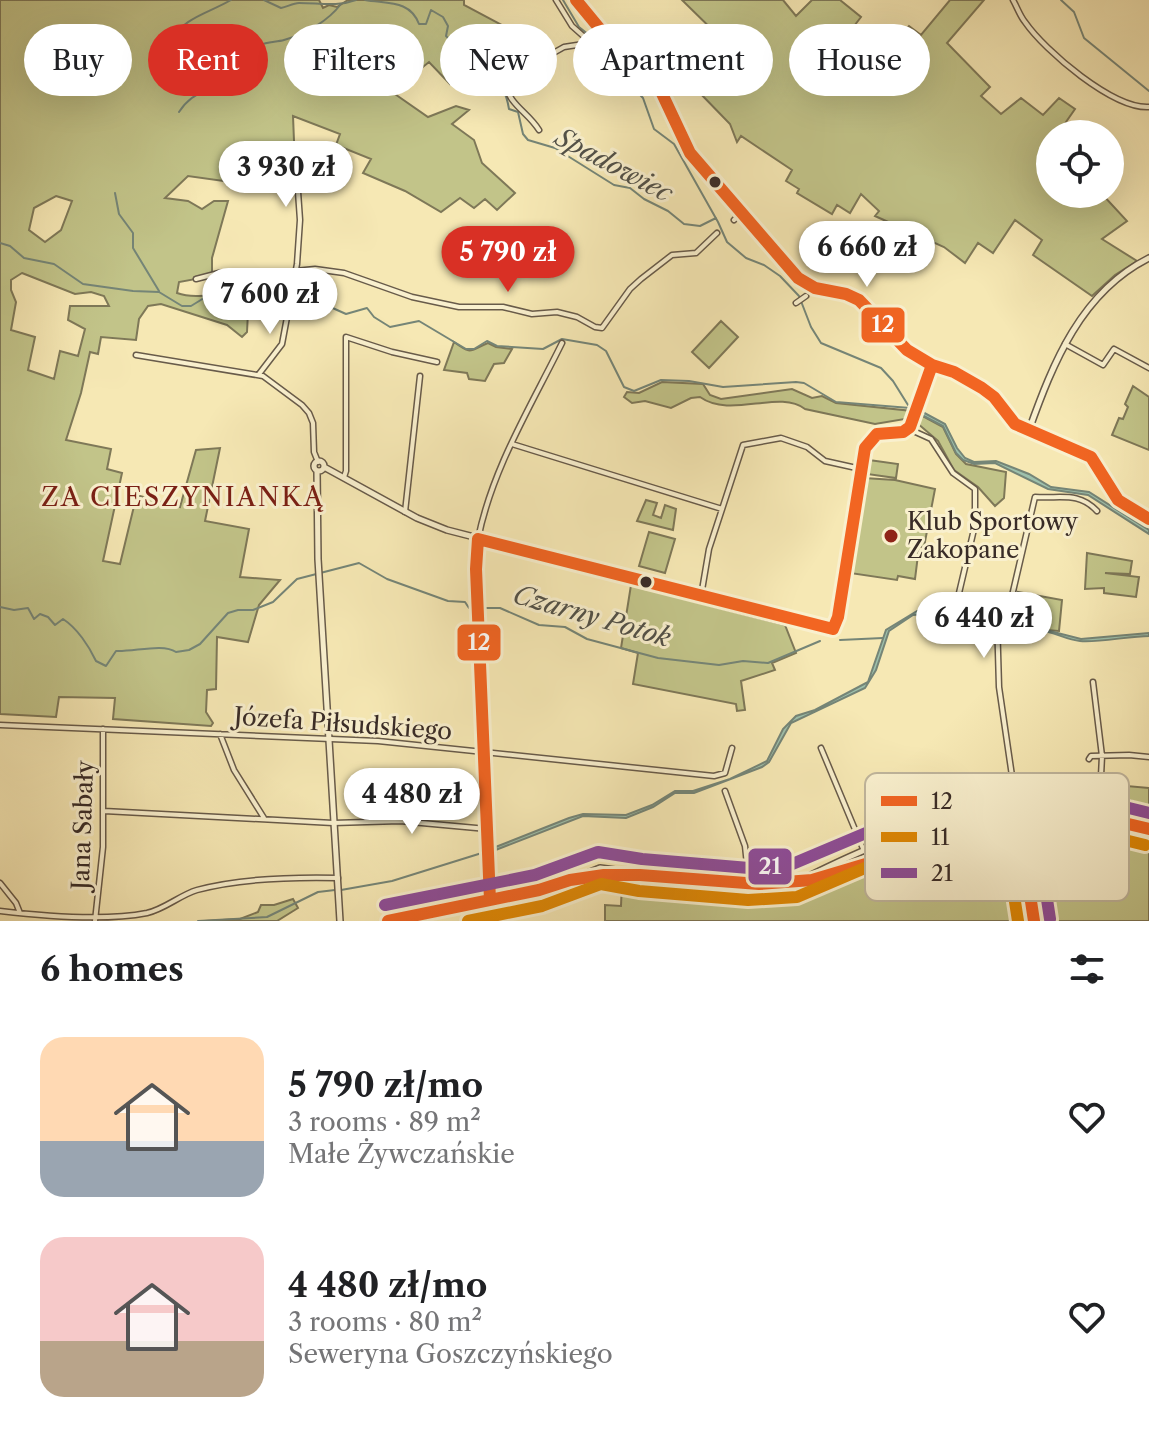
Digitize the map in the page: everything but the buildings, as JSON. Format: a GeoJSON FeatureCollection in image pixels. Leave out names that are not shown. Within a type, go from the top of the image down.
{"type":"FeatureCollection","features":[{"type":"Feature","properties":{"kind":"street"},"geometry":{"type":"LineString","coordinates":[[556,0],[573,27]]}},
{"type":"Feature","properties":{"kind":"street"},"geometry":{"type":"LineString","coordinates":[[576,0],[596,24]]}},
{"type":"Feature","properties":{"kind":"street"},"geometry":{"type":"LineString","coordinates":[[1013,0],[1025,22],[1068,65],[1127,103],[1149,107]]}},
{"type":"Feature","properties":{"kind":"street"},"geometry":{"type":"LineString","coordinates":[[539,130],[532,118],[509,97],[505,83],[549,54],[573,45]]}},
{"type":"Feature","properties":{"kind":"street"},"geometry":{"type":"LineString","coordinates":[[663,96],[690,153],[798,278],[816,288],[859,300],[903,347],[932,365],[954,372],[982,388],[994,397],[1012,422],[1091,457],[1100,467],[1116,498],[1149,519]]}},
{"type":"Feature","properties":{"kind":"street"},"geometry":{"type":"LineString","coordinates":[[259,374],[282,344],[293,284],[300,227],[295,149]]}},
{"type":"Feature","properties":{"kind":"street"},"geometry":{"type":"LineString","coordinates":[[734,220],[741,213]]}},
{"type":"Feature","properties":{"kind":"street"},"geometry":{"type":"LineString","coordinates":[[196,279],[219,273],[294,274],[315,269],[344,273],[412,297],[459,307],[503,307],[532,314],[557,312],[602,328],[641,279],[672,255],[696,253],[717,233]]}},
{"type":"Feature","properties":{"kind":"street"},"geometry":{"type":"LineString","coordinates":[[1029,430],[1065,344],[1084,313],[1104,290],[1149,258]]}},
{"type":"Feature","properties":{"kind":"street"},"geometry":{"type":"LineString","coordinates":[[796,303],[806,296]]}},
{"type":"Feature","properties":{"kind":"street"},"geometry":{"type":"LineString","coordinates":[[344,477],[346,337],[437,362]]}},
{"type":"Feature","properties":{"kind":"street"},"geometry":{"type":"LineString","coordinates":[[491,921],[477,609],[478,539],[486,509],[512,444],[562,343]]}},
{"type":"Feature","properties":{"kind":"street"},"geometry":{"type":"LineString","coordinates":[[1065,344],[1103,365],[1114,349],[1149,368]]}},
{"type":"Feature","properties":{"kind":"street"},"geometry":{"type":"LineString","coordinates":[[136,355],[259,374],[309,413],[318,462],[405,512],[441,528],[833,629],[837,621],[865,448],[879,434],[909,429],[932,365]]}},
{"type":"Feature","properties":{"kind":"street"},"geometry":{"type":"LineString","coordinates":[[405,512],[420,376]]}},
{"type":"Feature","properties":{"kind":"street"},"geometry":{"type":"LineString","coordinates":[[909,429],[931,439],[953,473],[975,489],[975,525],[959,593],[963,606],[972,617],[997,617],[1008,613],[1035,497],[1057,495],[1087,500],[1097,511]]}},
{"type":"Feature","properties":{"kind":"street"},"geometry":{"type":"LineString","coordinates":[[701,596],[709,549],[743,445],[781,438],[800,443],[825,461],[861,469]]}},
{"type":"Feature","properties":{"kind":"street"},"geometry":{"type":"LineString","coordinates":[[512,444],[722,509]]}},
{"type":"Feature","properties":{"kind":"street"},"geometry":{"type":"LineString","coordinates":[[318,462],[314,466],[317,471],[319,572],[340,921]]}},
{"type":"Feature","properties":{"kind":"street"},"geometry":{"type":"LineString","coordinates":[[317,471],[324,467]]}},
{"type":"Feature","properties":{"kind":"street"},"geometry":{"type":"LineString","coordinates":[[997,617],[999,687],[1012,773]]}},
{"type":"Feature","properties":{"kind":"street"},"geometry":{"type":"LineString","coordinates":[[1093,682],[1101,773]]}},
{"type":"Feature","properties":{"kind":"street","name":"Józefa Piłsudskiego"},"geometry":{"type":"LineString","coordinates":[[0,725],[329,738],[714,776],[723,775],[727,769],[732,748]]}},
{"type":"Feature","properties":{"kind":"street","name":"Jana Sabały"},"geometry":{"type":"LineString","coordinates":[[96,919],[104,811],[103,729]]}},
{"type":"Feature","properties":{"kind":"street"},"geometry":{"type":"LineString","coordinates":[[220,734],[234,770],[264,818]]}},
{"type":"Feature","properties":{"kind":"street"},"geometry":{"type":"LineString","coordinates":[[802,879],[864,851],[821,748]]}},
{"type":"Feature","properties":{"kind":"street"},"geometry":{"type":"LineString","coordinates":[[1089,759],[1129,755],[1149,757]]}},
{"type":"Feature","properties":{"kind":"street"},"geometry":{"type":"LineString","coordinates":[[725,791],[745,846],[749,884]]}},
{"type":"Feature","properties":{"kind":"street"},"geometry":{"type":"LineString","coordinates":[[104,811],[336,823],[396,821],[487,829]]}},
{"type":"Feature","properties":{"kind":"street"},"geometry":{"type":"LineString","coordinates":[[1129,824],[1149,829]]}},
{"type":"Feature","properties":{"kind":"street"},"geometry":{"type":"LineString","coordinates":[[845,860],[849,871]]}},
{"type":"Feature","properties":{"kind":"street"},"geometry":{"type":"LineString","coordinates":[[388,921],[490,900],[590,874],[615,872],[769,884],[812,880],[865,864]]}},
{"type":"Feature","properties":{"kind":"street"},"geometry":{"type":"LineString","coordinates":[[0,911],[96,919],[148,913],[207,888],[338,878]]}},
{"type":"Feature","properties":{"kind":"street"},"geometry":{"type":"LineString","coordinates":[[0,883],[20,913]]}},
{"type":"Feature","properties":{"kind":"street"},"geometry":{"type":"LineString","coordinates":[[1031,901],[1034,921]]}},
{"type":"Feature","properties":{"kind":"green space"},"geometry":{"type":"Polygon","coordinates":[[[0,0],[319,0],[323,8],[329,5],[337,7],[348,0],[464,0],[464,5],[500,24],[440,24],[440,74],[429,62],[424,66],[424,24],[284,24],[284,96],[398,96],[428,117],[456,106],[469,110],[452,124],[474,140],[482,163],[515,193],[497,210],[485,199],[474,208],[460,198],[441,212],[405,191],[363,173],[371,159],[336,145],[340,134],[293,116],[296,191],[188,176],[165,198],[188,201],[202,209],[214,201],[228,201],[212,258],[212,276],[179,282],[177,293],[215,297],[240,307],[248,312],[247,332],[242,337],[227,325],[161,304],[148,306],[139,319],[136,340],[101,337],[98,354],[90,352],[66,440],[111,449],[107,469],[122,473],[103,561],[120,564],[135,502],[139,501],[140,496],[180,507],[196,450],[220,448],[205,521],[249,529],[240,577],[280,580],[259,605],[248,642],[217,637],[216,689],[207,690],[206,712],[213,723],[211,726],[113,719],[115,698],[59,697],[56,717],[0,714],[0,0]],[[56,196],[34,208],[29,230],[45,242],[61,230],[72,201],[56,196]],[[22,273],[11,280],[16,302],[11,330],[35,337],[28,370],[54,379],[60,351],[78,356],[85,329],[68,320],[70,306],[109,306],[104,296],[91,292],[75,294],[22,273]]]}},
{"type":"Feature","properties":{"kind":"green space"},"geometry":{"type":"Polygon","coordinates":[[[682,0],[783,0],[796,16],[812,0],[840,0],[861,17],[856,24],[789,24],[789,96],[930,96],[930,24],[950,0],[984,0],[947,43],[990,87],[981,96],[1001,114],[1021,98],[1043,115],[1059,98],[1075,109],[1067,120],[1036,120],[1036,208],[1115,208],[1127,221],[1102,239],[1137,261],[1115,275],[1092,296],[1033,255],[1042,240],[1015,220],[993,253],[978,243],[965,263],[944,247],[875,216],[879,211],[861,194],[850,213],[837,205],[832,214],[797,193],[799,189],[786,181],[792,170],[741,136],[737,142],[730,124],[703,96],[773,96],[773,24],[706,24],[682,0]]]}},
{"type":"Feature","properties":{"kind":"green space"},"geometry":{"type":"Polygon","coordinates":[[[721,321],[738,337],[709,368],[692,352],[721,321]]]}},
{"type":"Feature","properties":{"kind":"green space"},"geometry":{"type":"Polygon","coordinates":[[[454,342],[468,350],[488,343],[512,349],[504,363],[494,364],[485,381],[469,379],[467,373],[444,370],[454,342]]]}},
{"type":"Feature","properties":{"kind":"green space"},"geometry":{"type":"Polygon","coordinates":[[[662,382],[703,384],[710,395],[721,399],[792,389],[812,398],[822,396],[836,403],[912,411],[911,418],[875,424],[782,402],[726,405],[700,397],[671,408],[645,401],[632,403],[624,397],[627,392],[639,393],[662,382]]]}},
{"type":"Feature","properties":{"kind":"green space"},"geometry":{"type":"Polygon","coordinates":[[[1133,386],[1149,397],[1149,450],[1112,435],[1119,418],[1123,419],[1128,407],[1125,404],[1133,386]]]}},
{"type":"Feature","properties":{"kind":"green space"},"geometry":{"type":"Polygon","coordinates":[[[919,414],[943,427],[956,454],[966,464],[1006,472],[1004,498],[995,506],[978,487],[954,470],[938,441],[917,423],[919,414]]]}},
{"type":"Feature","properties":{"kind":"green space"},"geometry":{"type":"Polygon","coordinates":[[[869,460],[898,464],[896,478],[867,474],[869,460]]]}},
{"type":"Feature","properties":{"kind":"green space","name":"Klub Sportowy Zakopane"},"geometry":{"type":"Polygon","coordinates":[[[864,478],[895,480],[935,489],[924,547],[919,547],[915,579],[898,576],[897,580],[850,573],[864,478]]]}},
{"type":"Feature","properties":{"kind":"green space"},"geometry":{"type":"Polygon","coordinates":[[[646,500],[657,503],[653,515],[661,518],[665,505],[676,509],[673,530],[637,521],[646,500]]]}},
{"type":"Feature","properties":{"kind":"green space"},"geometry":{"type":"Polygon","coordinates":[[[649,532],[675,539],[665,573],[639,566],[649,532]]]}},
{"type":"Feature","properties":{"kind":"green space"},"geometry":{"type":"Polygon","coordinates":[[[1087,553],[1132,561],[1130,574],[1105,573],[1139,577],[1136,597],[1104,593],[1104,588],[1085,589],[1087,553]]]}},
{"type":"Feature","properties":{"kind":"green space"},"geometry":{"type":"Polygon","coordinates":[[[631,585],[785,625],[796,653],[772,663],[775,670],[741,681],[745,710],[737,711],[736,704],[633,684],[638,653],[621,648],[631,585]]]}},
{"type":"Feature","properties":{"kind":"green space"},"geometry":{"type":"Polygon","coordinates":[[[1018,592],[1062,600],[1059,631],[1004,627],[1016,609],[1018,592]]]}},
{"type":"Feature","properties":{"kind":"green space"},"geometry":{"type":"Polygon","coordinates":[[[1129,786],[1149,788],[1149,806],[1129,800],[1129,786]]]}},
{"type":"Feature","properties":{"kind":"green space"},"geometry":{"type":"Polygon","coordinates":[[[1129,833],[1149,838],[1149,921],[1045,921],[1042,901],[1129,901],[1129,833]]]}},
{"type":"Feature","properties":{"kind":"green space"},"geometry":{"type":"Polygon","coordinates":[[[865,868],[865,901],[1021,901],[1024,921],[605,921],[605,905],[621,906],[622,881],[627,879],[713,887],[767,888],[823,881],[865,868]]]}},
{"type":"Feature","properties":{"kind":"green space"},"geometry":{"type":"Polygon","coordinates":[[[293,899],[298,908],[277,921],[205,921],[240,919],[258,912],[261,905],[293,899]]]}},
{"type":"Feature","properties":{"kind":"shaded area"},"geometry":{"type":"Polygon","coordinates":[[[917,409],[945,424],[965,458],[974,462],[996,461],[1051,487],[1089,492],[1149,530],[1149,534],[1088,495],[1048,489],[995,463],[974,464],[963,460],[956,453],[943,426],[916,412],[917,409]]]}},
{"type":"Feature","properties":{"kind":"shaded area"},"geometry":{"type":"Polygon","coordinates":[[[917,611],[932,616],[958,633],[1038,628],[1081,639],[1149,633],[1149,636],[1087,641],[1028,630],[967,636],[951,633],[926,617],[913,615],[889,631],[876,670],[865,688],[791,723],[769,762],[762,767],[694,793],[675,793],[653,807],[626,818],[583,816],[488,853],[488,850],[569,818],[583,814],[626,815],[652,805],[675,791],[693,791],[730,779],[767,761],[783,729],[796,716],[815,710],[868,682],[886,630],[917,611]]]}},
{"type":"Feature","properties":{"kind":"waterway"},"geometry":{"type":"LineString","coordinates":[[186,24],[231,0]]}},
{"type":"Feature","properties":{"kind":"waterway"},"geometry":{"type":"LineString","coordinates":[[264,0],[281,8],[297,3],[335,4],[356,0]]}},
{"type":"Feature","properties":{"kind":"waterway","name":"Spadowiec"},"geometry":{"type":"LineString","coordinates":[[365,0],[404,7],[419,24],[426,24],[431,10],[443,17],[448,26],[446,36],[450,40],[467,31],[480,37],[490,57],[488,75],[503,90],[509,109],[518,112],[523,134],[528,140],[555,148],[614,185],[630,188],[684,224],[700,226],[716,218]]}},
{"type":"Feature","properties":{"kind":"waterway"},"geometry":{"type":"LineString","coordinates":[[563,0],[579,27],[609,51],[619,72],[643,98],[654,129],[674,144],[727,242],[746,258],[780,276],[799,296],[821,343],[881,368],[915,410]]}},
{"type":"Feature","properties":{"kind":"waterway"},"geometry":{"type":"LineString","coordinates":[[1061,0],[1074,12],[1084,38],[1149,91]]}},
{"type":"Feature","properties":{"kind":"waterway"},"geometry":{"type":"LineString","coordinates":[[179,112],[189,100],[223,79],[260,45],[308,30],[330,16],[341,4]]}},
{"type":"Feature","properties":{"kind":"waterway"},"geometry":{"type":"LineString","coordinates":[[115,193],[119,214],[133,233],[133,248],[159,291]]}},
{"type":"Feature","properties":{"kind":"waterway"},"geometry":{"type":"LineString","coordinates":[[0,243],[10,246],[24,258],[54,264],[83,284],[159,292],[182,306],[191,306],[204,298],[239,305],[249,299],[249,287],[261,278],[275,279],[346,314],[367,308],[374,317],[390,327],[419,321],[466,349],[474,349],[487,341],[497,346],[543,349],[562,339],[597,345],[606,351],[624,387],[634,391],[661,380],[723,387],[796,382],[804,383],[836,402],[910,408]]}},
{"type":"Feature","properties":{"kind":"waterway","name":"Czarny Potok"},"geometry":{"type":"LineString","coordinates":[[0,607],[14,610],[28,608],[34,619],[40,614],[55,625],[63,619],[82,638],[96,661],[106,666],[116,651],[156,648],[176,652],[189,650],[200,644],[228,613],[253,610],[273,602],[297,579],[359,563],[387,579],[448,601],[465,602],[469,608],[500,608],[539,625],[565,627],[587,639],[658,658],[719,665],[743,661],[768,663],[820,641]]}},
{"type":"Feature","properties":{"kind":"waterway","name":"Czarny Potok"},"geometry":{"type":"LineString","coordinates":[[840,640],[883,638]]}},
{"type":"Feature","properties":{"kind":"waterway"},"geometry":{"type":"LineString","coordinates":[[341,890],[392,881],[485,852]]}},
{"type":"Feature","properties":{"kind":"waterway"},"geometry":{"type":"LineString","coordinates":[[198,921],[267,917],[318,892],[335,890]]}},
{"type":"Feature","properties":{"kind":"transit line","name":"12"},"geometry":{"type":"LineString","coordinates":[[576,0],[609,40],[658,85],[690,153],[798,278],[815,288],[859,300],[907,350],[982,388],[994,397],[1015,424],[1091,457],[1118,500],[1149,519]]}},
{"type":"Feature","properties":{"kind":"transit line","name":"12"},"geometry":{"type":"LineString","coordinates":[[490,900],[476,569],[478,539],[833,629],[838,617],[865,448],[877,434],[903,432],[910,427],[932,365]]}},
{"type":"Feature","properties":{"kind":"transit line","name":"21"},"geometry":{"type":"LineString","coordinates":[[1129,808],[1149,813]]}},
{"type":"Feature","properties":{"kind":"transit line","name":"12"},"geometry":{"type":"LineString","coordinates":[[1129,824],[1149,829]]}},
{"type":"Feature","properties":{"kind":"transit line","name":"21"},"geometry":{"type":"LineString","coordinates":[[385,905],[535,875],[598,852],[749,868],[790,865],[865,833]]}},
{"type":"Feature","properties":{"kind":"transit line","name":"11"},"geometry":{"type":"LineString","coordinates":[[1129,841],[1145,845]]}},
{"type":"Feature","properties":{"kind":"transit line","name":"12"},"geometry":{"type":"LineString","coordinates":[[388,921],[604,875],[759,884],[812,880],[865,864]]}},
{"type":"Feature","properties":{"kind":"transit line","name":"11"},"geometry":{"type":"LineString","coordinates":[[468,921],[542,906],[601,884],[639,891],[748,900],[797,897],[865,868]]}},
{"type":"Feature","properties":{"kind":"transit line","name":"11"},"geometry":{"type":"LineString","coordinates":[[1015,901],[1018,921]]}},
{"type":"Feature","properties":{"kind":"transit line","name":"12"},"geometry":{"type":"LineString","coordinates":[[1031,901],[1034,921]]}},
{"type":"Feature","properties":{"kind":"transit line","name":"21"},"geometry":{"type":"LineString","coordinates":[[1047,901],[1050,919]]}},
{"type":"Feature","properties":{"kind":"place","name":"Klub Sportowy Zakopane"},"geometry":{"type":"Point","coordinates":[891,536]}},
{"type":"Feature","properties":{"kind":"district","name":"ZA CIESZYNIANKĄ"},"geometry":{"type":"Point","coordinates":[183,497]}}]}
